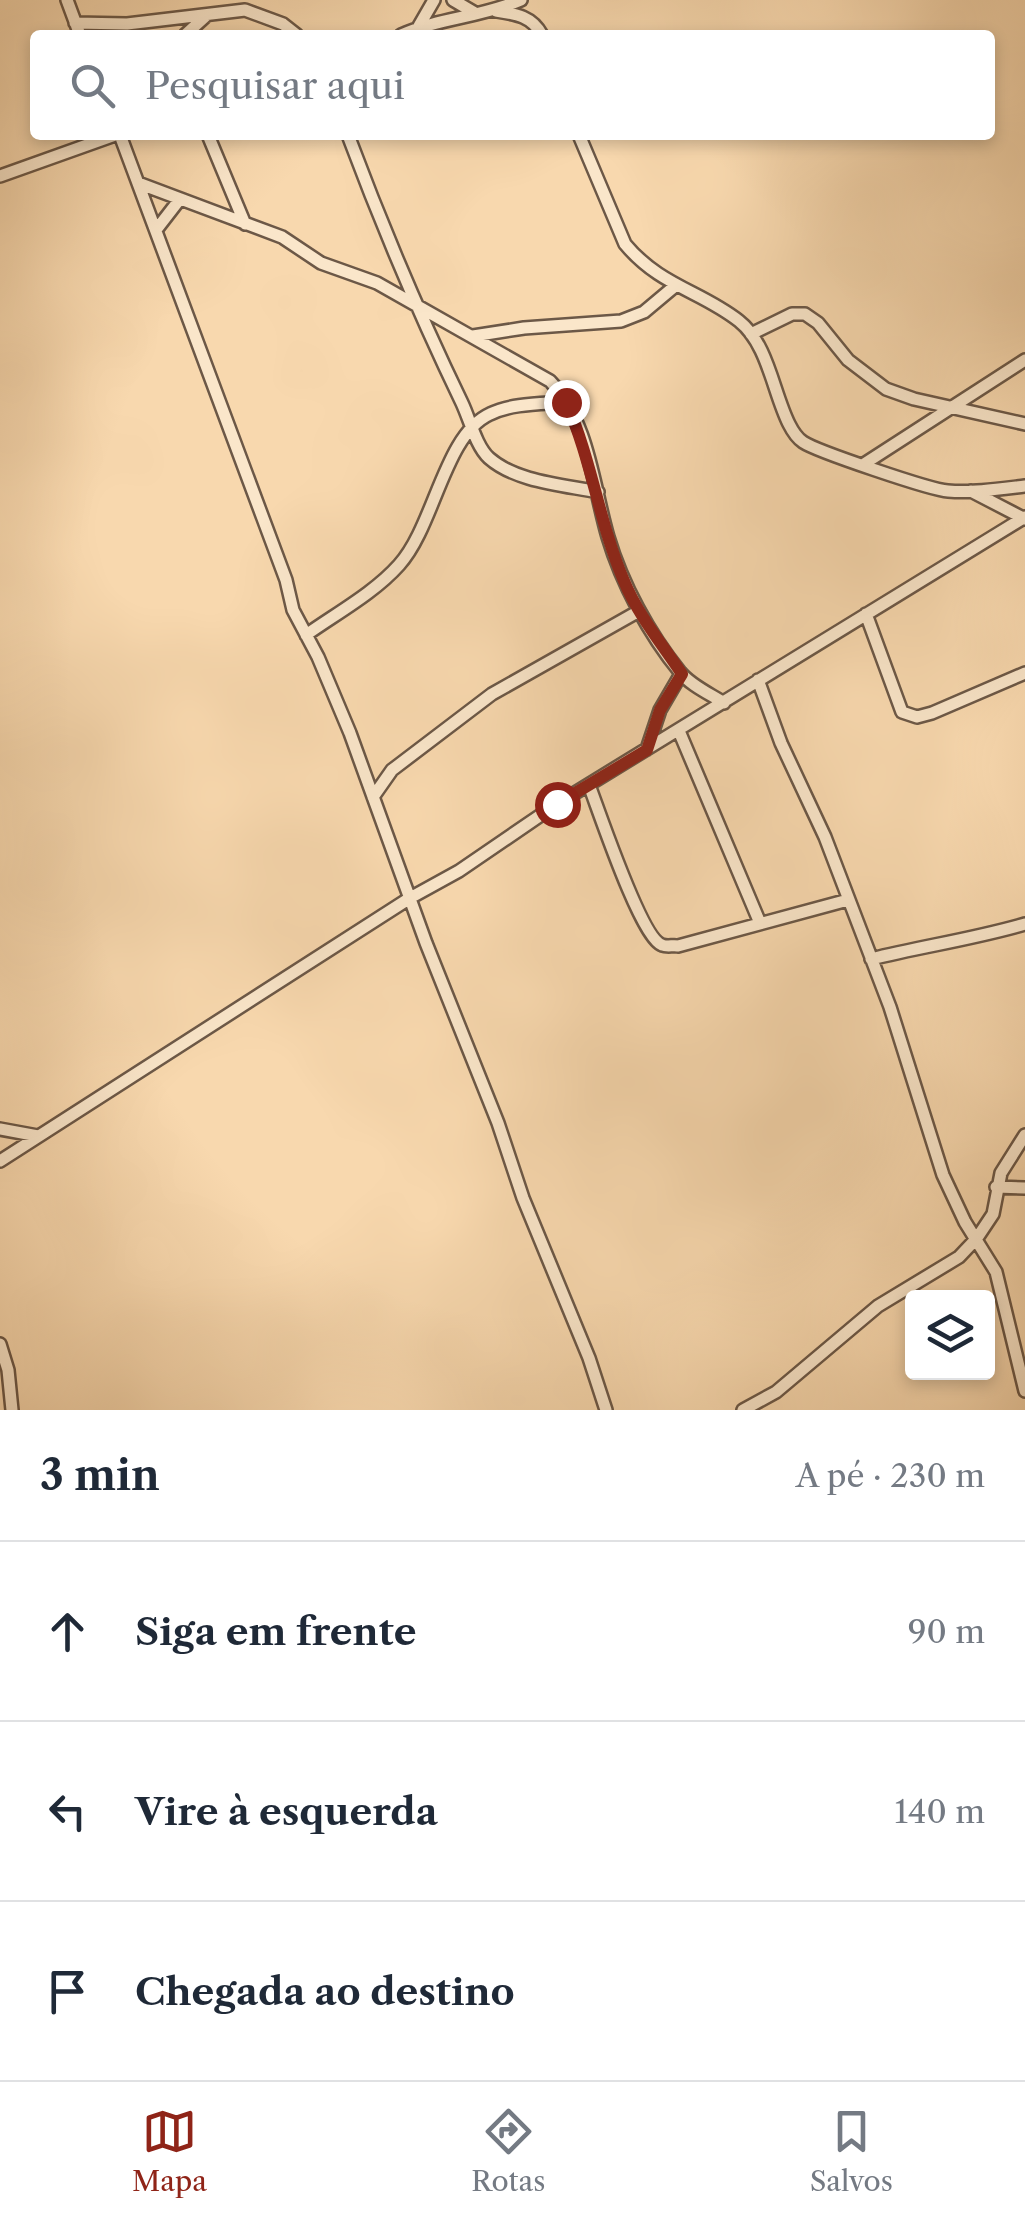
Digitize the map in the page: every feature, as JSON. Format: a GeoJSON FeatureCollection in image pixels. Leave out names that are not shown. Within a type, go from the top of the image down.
{"type":"FeatureCollection","features":[{"type":"Feature","properties":{"kind":"street"},"geometry":{"type":"LineString","coordinates":[[67,0],[78,29],[206,15],[244,5],[290,30]]}},
{"type":"Feature","properties":{"kind":"street"},"geometry":{"type":"LineString","coordinates":[[418,27],[434,0]]}},
{"type":"Feature","properties":{"kind":"street"},"geometry":{"type":"LineString","coordinates":[[453,0],[476,14]]}},
{"type":"Feature","properties":{"kind":"street"},"geometry":{"type":"LineString","coordinates":[[412,30],[496,11],[520,0]]}},
{"type":"Feature","properties":{"kind":"street"},"geometry":{"type":"LineString","coordinates":[[496,11],[527,18],[539,30]]}},
{"type":"Feature","properties":{"kind":"street"},"geometry":{"type":"LineString","coordinates":[[190,30],[206,15]]}},
{"type":"Feature","properties":{"kind":"street"},"geometry":{"type":"LineString","coordinates":[[0,176],[103,140]]}},
{"type":"Feature","properties":{"kind":"street"},"geometry":{"type":"LineString","coordinates":[[119,140],[286,580],[293,610],[318,657],[373,797],[606,1410]]}},
{"type":"Feature","properties":{"kind":"street"},"geometry":{"type":"LineString","coordinates":[[210,140],[245,224]]}},
{"type":"Feature","properties":{"kind":"street"},"geometry":{"type":"LineString","coordinates":[[350,140],[418,309],[481,447],[497,463],[541,481],[598,492]]}},
{"type":"Feature","properties":{"kind":"street"},"geometry":{"type":"LineString","coordinates":[[581,140],[625,244],[637,258],[675,286],[740,321],[752,334],[798,437],[806,444],[930,488],[971,491],[1025,486]]}},
{"type":"Feature","properties":{"kind":"street"},"geometry":{"type":"LineString","coordinates":[[138,183],[282,237],[321,263],[367,279],[550,380],[566,402],[582,437],[608,536],[639,611],[682,674],[724,703]]}},
{"type":"Feature","properties":{"kind":"street"},"geometry":{"type":"LineString","coordinates":[[156,230],[180,200]]}},
{"type":"Feature","properties":{"kind":"street"},"geometry":{"type":"LineString","coordinates":[[473,336],[621,321],[644,312],[675,286]]}},
{"type":"Feature","properties":{"kind":"street"},"geometry":{"type":"LineString","coordinates":[[752,334],[792,314],[806,314],[848,360],[886,389],[1025,424]]}},
{"type":"Feature","properties":{"kind":"street"},"geometry":{"type":"LineString","coordinates":[[864,464],[1025,360]]}},
{"type":"Feature","properties":{"kind":"street"},"geometry":{"type":"LineString","coordinates":[[306,635],[372,590],[401,564],[428,519],[447,465],[473,426],[496,411],[566,402]]}},
{"type":"Feature","properties":{"kind":"street"},"geometry":{"type":"LineString","coordinates":[[971,491],[1024,518]]}},
{"type":"Feature","properties":{"kind":"street"},"geometry":{"type":"LineString","coordinates":[[0,1161],[589,785],[1024,518]]}},
{"type":"Feature","properties":{"kind":"street"},"geometry":{"type":"LineString","coordinates":[[373,797],[392,770],[492,694],[639,611]]}},
{"type":"Feature","properties":{"kind":"street"},"geometry":{"type":"LineString","coordinates":[[866,614],[902,712],[918,717],[932,713],[1025,673]]}},
{"type":"Feature","properties":{"kind":"street"},"geometry":{"type":"LineString","coordinates":[[647,750],[660,710],[682,674]]}},
{"type":"Feature","properties":{"kind":"street"},"geometry":{"type":"LineString","coordinates":[[758,680],[781,743],[825,837],[890,1007],[943,1175],[996,1272],[1025,1391]]}},
{"type":"Feature","properties":{"kind":"street"},"geometry":{"type":"LineString","coordinates":[[679,732],[760,923]]}},
{"type":"Feature","properties":{"kind":"street"},"geometry":{"type":"LineString","coordinates":[[589,785],[630,895],[652,938],[662,945],[678,946],[848,900]]}},
{"type":"Feature","properties":{"kind":"street"},"geometry":{"type":"LineString","coordinates":[[871,958],[1025,924]]}},
{"type":"Feature","properties":{"kind":"street"},"geometry":{"type":"LineString","coordinates":[[0,1129],[38,1136]]}},
{"type":"Feature","properties":{"kind":"street"},"geometry":{"type":"LineString","coordinates":[[743,1410],[776,1392],[878,1306],[946,1268],[977,1238],[992,1214],[1000,1174],[1025,1135]]}},
{"type":"Feature","properties":{"kind":"street"},"geometry":{"type":"LineString","coordinates":[[996,1187],[1025,1188]]}},
{"type":"Feature","properties":{"kind":"street"},"geometry":{"type":"LineString","coordinates":[[1010,1340],[1025,1335]]}},
{"type":"Feature","properties":{"kind":"street"},"geometry":{"type":"LineString","coordinates":[[0,1344],[8,1370],[12,1410]]}},
{"type":"Feature","properties":{"kind":"route"},"geometry":{"type":"LineString","coordinates":[[557,804],[647,750],[660,710],[682,674],[624,582],[582,437],[566,402]]}}]}
